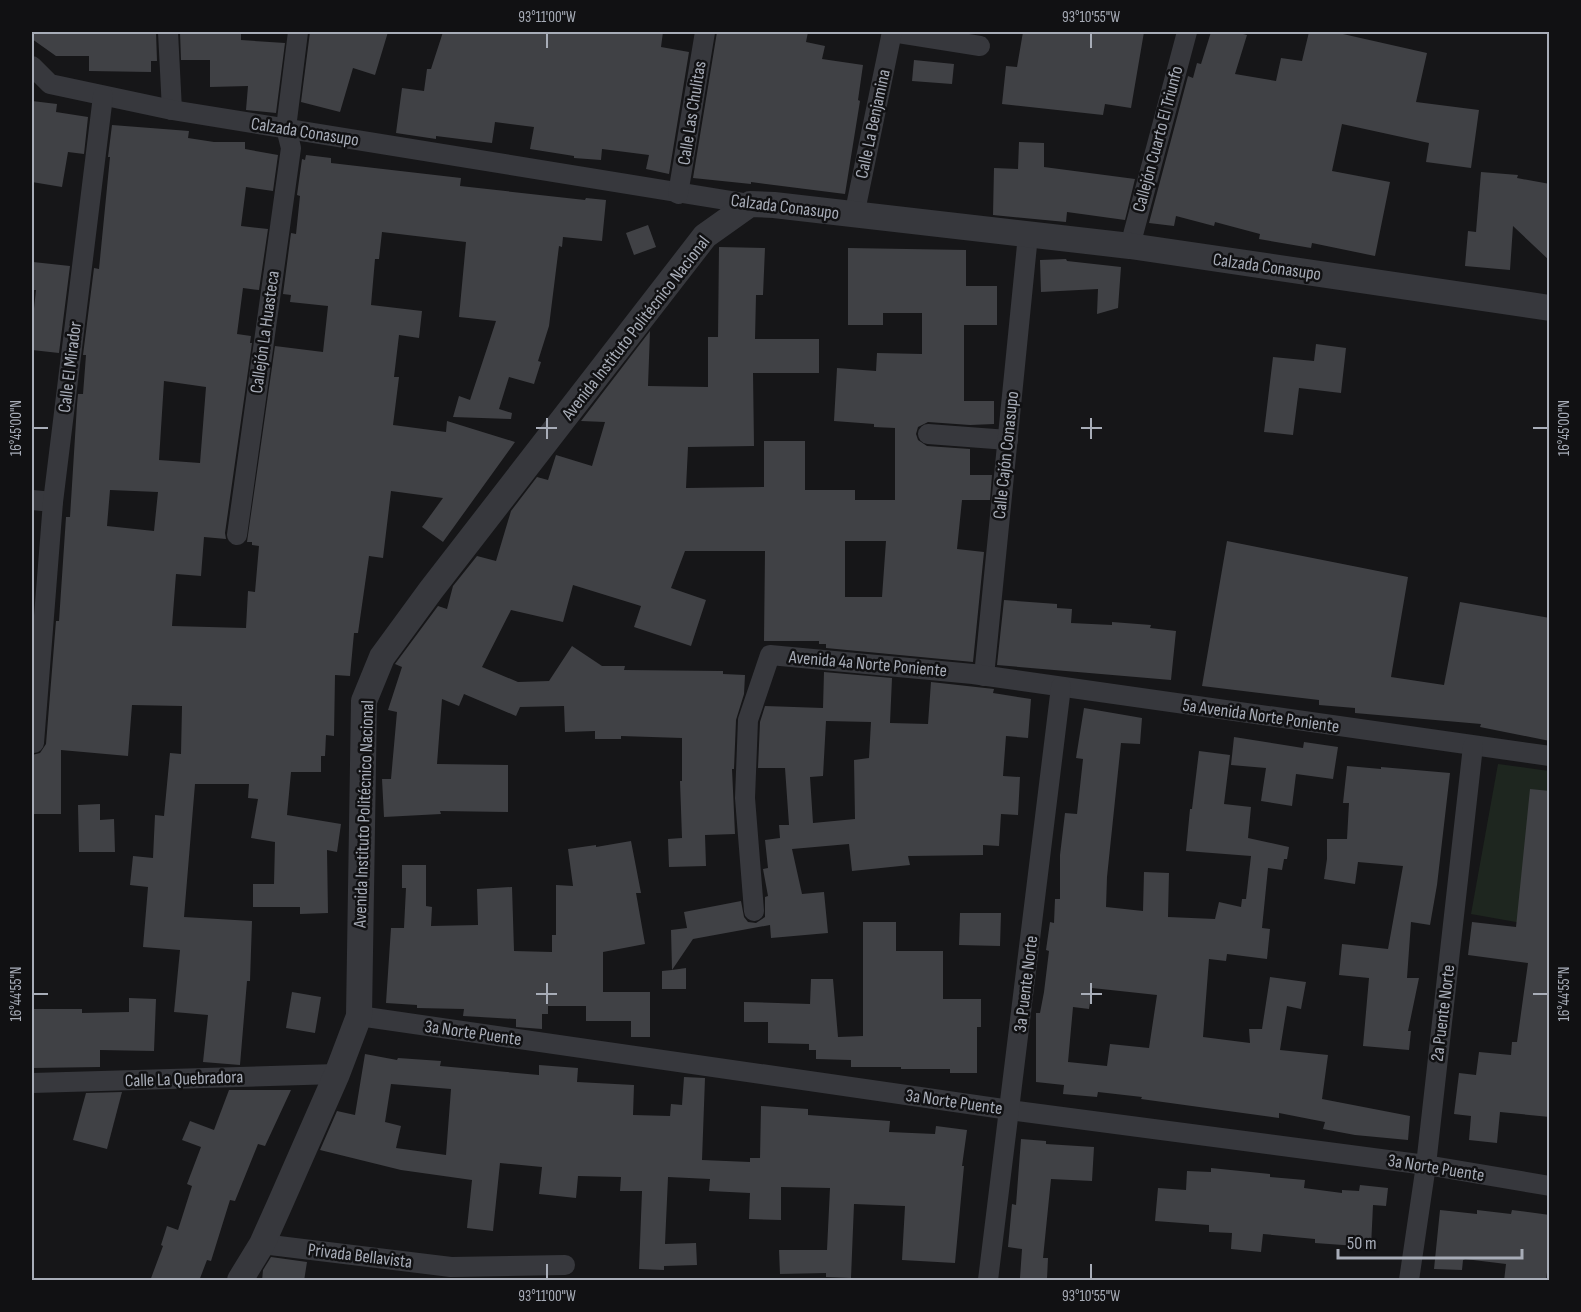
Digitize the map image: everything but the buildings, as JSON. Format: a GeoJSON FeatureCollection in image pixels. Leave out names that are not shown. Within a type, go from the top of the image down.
{"type":"FeatureCollection","features":[{"type":"Feature","properties":{"kind":"street"},"geometry":{"type":"LineString","coordinates":[[168,32],[172,110]]}},
{"type":"Feature","properties":{"kind":"street","name":"Callejón La Huasteca"},"geometry":{"type":"LineString","coordinates":[[237,535],[291,148],[286,128],[298,32]]}},
{"type":"Feature","properties":{"kind":"street","name":"Calle Las Chulitas"},"geometry":{"type":"LineString","coordinates":[[678,194],[705,32]]}},
{"type":"Feature","properties":{"kind":"street"},"geometry":{"type":"LineString","coordinates":[[892,32],[980,46]]}},
{"type":"Feature","properties":{"kind":"street","name":"Calle La Benjamina"},"geometry":{"type":"LineString","coordinates":[[854,216],[892,32]]}},
{"type":"Feature","properties":{"kind":"street","name":"Callejón Cuarto El Triunfo"},"geometry":{"type":"LineString","coordinates":[[1130,246],[1187,32]]}},
{"type":"Feature","properties":{"kind":"street","name":"Calzada Conasupo"},"geometry":{"type":"LineString","coordinates":[[32,66],[50,84],[172,110],[678,194],[1130,246],[1550,308]]}},
{"type":"Feature","properties":{"kind":"street","name":"Calle El Mirador"},"geometry":{"type":"LineString","coordinates":[[32,743],[34,743],[53,502],[104,96]]}},
{"type":"Feature","properties":{"kind":"street","name":"Avenida Instituto Politécnico Nacional"},"geometry":{"type":"LineString","coordinates":[[240,1281],[262,1244],[337,1074],[359,1016],[364,700],[382,657],[431,590],[705,236],[750,204]]}},
{"type":"Feature","properties":{"kind":"street","name":"Calle Cajón Conasupo"},"geometry":{"type":"LineString","coordinates":[[979,675],[1008,440],[1028,235]]}},
{"type":"Feature","properties":{"kind":"street"},"geometry":{"type":"LineString","coordinates":[[928,434],[1008,440]]}},
{"type":"Feature","properties":{"kind":"street"},"geometry":{"type":"LineString","coordinates":[[32,500],[53,502]]}},
{"type":"Feature","properties":{"kind":"street","name":"Avenida 4a Norte Poniente"},"geometry":{"type":"LineString","coordinates":[[754,911],[744,798],[748,720],[770,655],[979,675]]}},
{"type":"Feature","properties":{"kind":"street","name":"5a Avenida Norte Poniente"},"geometry":{"type":"LineString","coordinates":[[979,675],[1550,756]]}},
{"type":"Feature","properties":{"kind":"street","name":"3a Puente Norte"},"geometry":{"type":"LineString","coordinates":[[988,1281],[1061,687]]}},
{"type":"Feature","properties":{"kind":"street","name":"2a Puente Norte"},"geometry":{"type":"LineString","coordinates":[[1409,1281],[1426,1165],[1473,746]]}},
{"type":"Feature","properties":{"kind":"street","name":"3a Norte Puente"},"geometry":{"type":"LineString","coordinates":[[359,1016],[1010,1110],[1426,1165],[1550,1186]]}},
{"type":"Feature","properties":{"kind":"street","name":"Calle La Quebradora"},"geometry":{"type":"LineString","coordinates":[[32,1083],[337,1074]]}},
{"type":"Feature","properties":{"kind":"street","name":"Privada Bellavista"},"geometry":{"type":"LineString","coordinates":[[262,1244],[451,1267],[565,1265]]}},
{"type":"Feature","properties":{"kind":"shaded area"},"geometry":{"type":"Polygon","coordinates":[[[1498,764],[1549,771],[1549,928],[1471,914],[1498,764]]]}}]}
